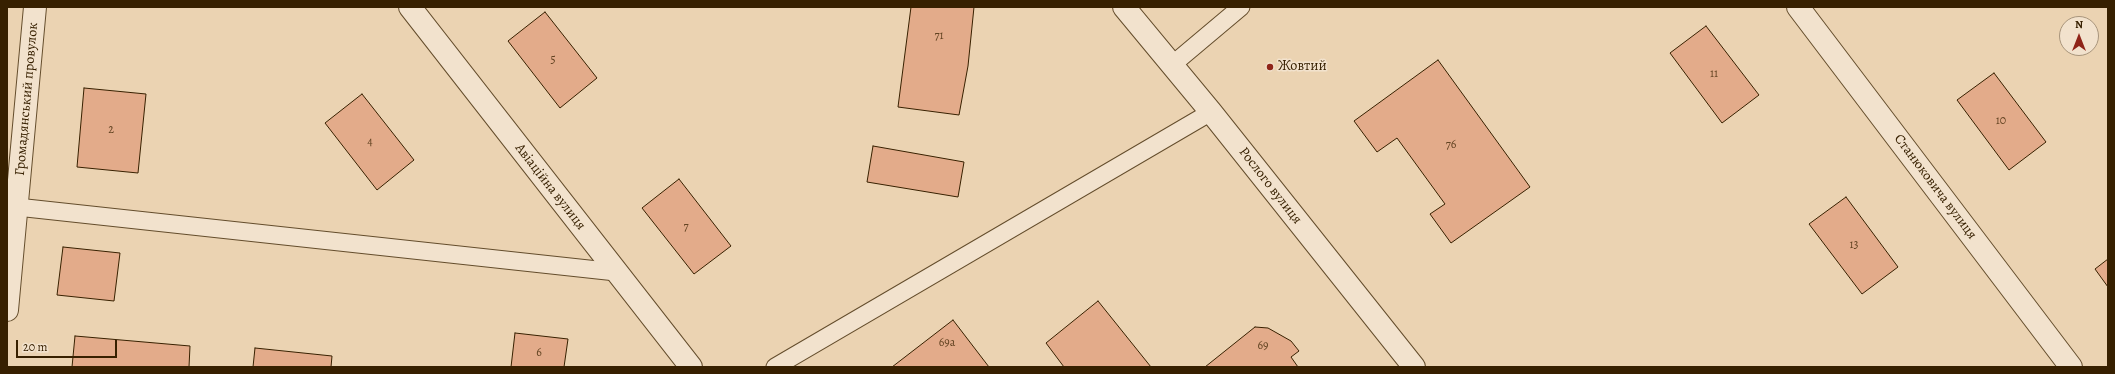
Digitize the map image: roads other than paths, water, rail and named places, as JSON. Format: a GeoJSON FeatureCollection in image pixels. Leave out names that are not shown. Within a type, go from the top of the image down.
{"type":"FeatureCollection","features":[{"type":"Feature","properties":{"kind":"street","name":"Громадянський провулок"},"geometry":{"type":"LineString","coordinates":[[7,310],[35,7]]}},
{"type":"Feature","properties":{"kind":"street","name":"Авіаційна вулиця"},"geometry":{"type":"LineString","coordinates":[[410,7],[691,367]]}},
{"type":"Feature","properties":{"kind":"street","name":"Рослого вулиця"},"geometry":{"type":"LineString","coordinates":[[1124,7],[1211,112],[1414,367]]}},
{"type":"Feature","properties":{"kind":"street","name":"Станюковича вулиця"},"geometry":{"type":"LineString","coordinates":[[1798,7],[2071,367]]}},
{"type":"Feature","properties":{"kind":"lane"},"geometry":{"type":"LineString","coordinates":[[1172,65],[1241,7]]}},
{"type":"Feature","properties":{"kind":"lane"},"geometry":{"type":"LineString","coordinates":[[775,367],[1211,112]]}},
{"type":"Feature","properties":{"kind":"lane"},"geometry":{"type":"LineString","coordinates":[[17,207],[616,272]]}},
{"type":"Feature","properties":{"kind":"place","name":"Жовтий"},"geometry":{"type":"Point","coordinates":[1270,67]}}]}
